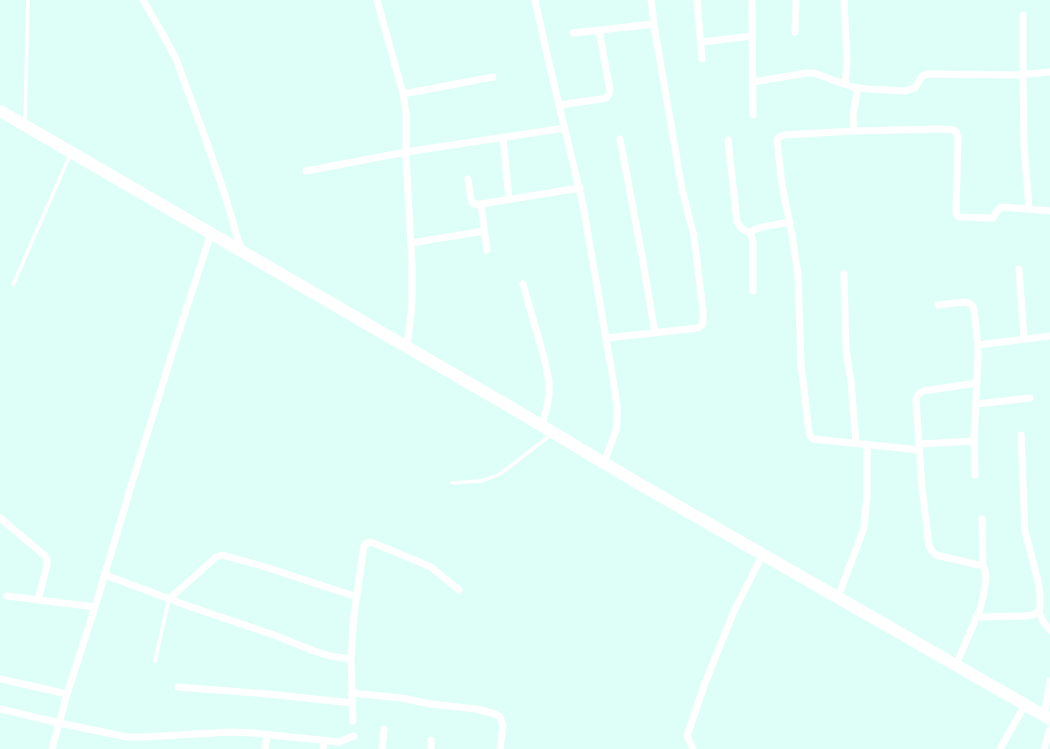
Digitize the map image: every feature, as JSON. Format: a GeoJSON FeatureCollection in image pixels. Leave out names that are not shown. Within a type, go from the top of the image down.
{"type":"FeatureCollection","features":[{"type":"Feature","properties":{"kind":"main road"},"geometry":{"type":"LineString","coordinates":[[0,111],[542,425],[636,482],[1047,718]]}},
{"type":"Feature","properties":{"kind":"street"},"geometry":{"type":"LineString","coordinates":[[143,0],[176,60],[225,195],[241,251]]}},
{"type":"Feature","properties":{"kind":"street"},"geometry":{"type":"LineString","coordinates":[[377,0],[403,94],[406,113],[406,152],[412,300],[407,347]]}},
{"type":"Feature","properties":{"kind":"street"},"geometry":{"type":"LineString","coordinates":[[535,0],[580,188],[615,391],[617,419],[614,438],[604,463]]}},
{"type":"Feature","properties":{"kind":"street"},"geometry":{"type":"LineString","coordinates":[[606,338],[698,328],[703,324],[704,319],[694,236],[682,189],[651,0]]}},
{"type":"Feature","properties":{"kind":"street"},"geometry":{"type":"LineString","coordinates":[[697,0],[702,59]]}},
{"type":"Feature","properties":{"kind":"street"},"geometry":{"type":"LineString","coordinates":[[752,0],[753,115]]}},
{"type":"Feature","properties":{"kind":"street"},"geometry":{"type":"LineString","coordinates":[[794,32],[796,0]]}},
{"type":"Feature","properties":{"kind":"street"},"geometry":{"type":"LineString","coordinates":[[844,0],[847,63],[845,84]]}},
{"type":"Feature","properties":{"kind":"street"},"geometry":{"type":"LineString","coordinates":[[1023,15],[1022,74],[1024,145],[1029,209]]}},
{"type":"Feature","properties":{"kind":"street"},"geometry":{"type":"LineString","coordinates":[[573,33],[654,24]]}},
{"type":"Feature","properties":{"kind":"street"},"geometry":{"type":"LineString","coordinates":[[560,106],[606,98],[609,95],[610,90],[599,31]]}},
{"type":"Feature","properties":{"kind":"street"},"geometry":{"type":"LineString","coordinates":[[701,42],[752,36]]}},
{"type":"Feature","properties":{"kind":"street"},"geometry":{"type":"LineString","coordinates":[[753,82],[814,73],[858,88],[905,91],[915,88],[922,76],[926,74],[1022,74],[1050,72]]}},
{"type":"Feature","properties":{"kind":"street"},"geometry":{"type":"LineString","coordinates":[[403,94],[493,77]]}},
{"type":"Feature","properties":{"kind":"street"},"geometry":{"type":"LineString","coordinates":[[854,131],[853,115],[858,88]]}},
{"type":"Feature","properties":{"kind":"street"},"geometry":{"type":"LineString","coordinates":[[306,171],[406,152],[565,128]]}},
{"type":"Feature","properties":{"kind":"street"},"geometry":{"type":"LineString","coordinates":[[974,441],[920,447],[813,439],[810,436],[801,364],[798,275],[790,222],[782,185],[777,140],[779,137],[784,135],[854,131],[953,130],[958,134],[956,213],[959,217],[993,218],[997,211],[1002,207],[1050,211]]}},
{"type":"Feature","properties":{"kind":"street"},"geometry":{"type":"LineString","coordinates":[[503,137],[509,199]]}},
{"type":"Feature","properties":{"kind":"street"},"geometry":{"type":"LineString","coordinates":[[620,139],[655,333]]}},
{"type":"Feature","properties":{"kind":"street"},"geometry":{"type":"LineString","coordinates":[[728,140],[737,222],[741,228],[750,233],[754,248],[753,291]]}},
{"type":"Feature","properties":{"kind":"street"},"geometry":{"type":"LineString","coordinates":[[468,179],[472,202],[474,204],[580,188]]}},
{"type":"Feature","properties":{"kind":"street"},"geometry":{"type":"LineString","coordinates":[[481,204],[486,250]]}},
{"type":"Feature","properties":{"kind":"street"},"geometry":{"type":"LineString","coordinates":[[750,233],[762,227],[790,222]]}},
{"type":"Feature","properties":{"kind":"street"},"geometry":{"type":"LineString","coordinates":[[410,243],[484,231]]}},
{"type":"Feature","properties":{"kind":"street"},"geometry":{"type":"LineString","coordinates":[[52,749],[67,694],[105,575],[131,486],[211,234]]}},
{"type":"Feature","properties":{"kind":"street"},"geometry":{"type":"LineString","coordinates":[[1019,269],[1024,339]]}},
{"type":"Feature","properties":{"kind":"street"},"geometry":{"type":"LineString","coordinates":[[844,274],[846,350],[851,382],[856,443]]}},
{"type":"Feature","properties":{"kind":"street"},"geometry":{"type":"LineString","coordinates":[[523,284],[545,361],[549,382],[547,407],[542,425]]}},
{"type":"Feature","properties":{"kind":"street"},"geometry":{"type":"LineString","coordinates":[[938,305],[964,302],[973,306],[974,310],[978,344],[974,441],[975,475]]}},
{"type":"Feature","properties":{"kind":"street"},"geometry":{"type":"LineString","coordinates":[[978,344],[1050,336]]}},
{"type":"Feature","properties":{"kind":"street"},"geometry":{"type":"LineString","coordinates":[[977,383],[923,391],[917,396],[916,401],[928,546],[936,555],[983,566]]}},
{"type":"Feature","properties":{"kind":"street"},"geometry":{"type":"LineString","coordinates":[[976,404],[1030,398]]}},
{"type":"Feature","properties":{"kind":"street"},"geometry":{"type":"LineString","coordinates":[[1021,435],[1025,531],[1038,581],[1040,600],[1039,611],[1042,620],[1050,630]]}},
{"type":"Feature","properties":{"kind":"street"},"geometry":{"type":"LineString","coordinates":[[838,597],[864,528],[867,495],[867,444]]}},
{"type":"Feature","properties":{"kind":"street"},"geometry":{"type":"LineString","coordinates":[[0,518],[47,559],[47,565],[38,600]]}},
{"type":"Feature","properties":{"kind":"street"},"geometry":{"type":"LineString","coordinates":[[956,665],[977,617],[983,597],[986,578],[983,566],[982,519]]}},
{"type":"Feature","properties":{"kind":"street"},"geometry":{"type":"LineString","coordinates":[[352,721],[351,659],[354,615],[364,545],[371,542],[430,567],[459,590]]}},
{"type":"Feature","properties":{"kind":"street"},"geometry":{"type":"LineString","coordinates":[[693,749],[687,736],[705,683],[734,611],[762,554]]}},
{"type":"Feature","properties":{"kind":"street"},"geometry":{"type":"LineString","coordinates":[[169,599],[216,557],[222,555],[262,566],[357,597]]}},
{"type":"Feature","properties":{"kind":"street"},"geometry":{"type":"LineString","coordinates":[[105,575],[169,599],[274,635],[314,651],[330,656],[351,659]]}},
{"type":"Feature","properties":{"kind":"street"},"geometry":{"type":"LineString","coordinates":[[8,596],[95,607]]}},
{"type":"Feature","properties":{"kind":"street"},"geometry":{"type":"LineString","coordinates":[[977,617],[1025,616],[1033,615],[1039,611]]}},
{"type":"Feature","properties":{"kind":"street"},"geometry":{"type":"LineString","coordinates":[[0,679],[67,694]]}},
{"type":"Feature","properties":{"kind":"street"},"geometry":{"type":"LineString","coordinates":[[1047,718],[1050,681]]}},
{"type":"Feature","properties":{"kind":"street"},"geometry":{"type":"LineString","coordinates":[[178,687],[268,694],[352,703]]}},
{"type":"Feature","properties":{"kind":"street"},"geometry":{"type":"LineString","coordinates":[[352,692],[476,709],[495,714],[500,717],[503,725],[500,749]]}},
{"type":"Feature","properties":{"kind":"street"},"geometry":{"type":"LineString","coordinates":[[1000,749],[1025,705]]}},
{"type":"Feature","properties":{"kind":"street"},"geometry":{"type":"LineString","coordinates":[[0,709],[127,737],[230,732],[340,742],[354,736]]}},
{"type":"Feature","properties":{"kind":"street"},"geometry":{"type":"LineString","coordinates":[[382,749],[384,729]]}},
{"type":"Feature","properties":{"kind":"street"},"geometry":{"type":"LineString","coordinates":[[1044,749],[1050,729]]}},
{"type":"Feature","properties":{"kind":"street"},"geometry":{"type":"LineString","coordinates":[[266,749],[267,735]]}},
{"type":"Feature","properties":{"kind":"street"},"geometry":{"type":"LineString","coordinates":[[323,749],[324,740]]}},
{"type":"Feature","properties":{"kind":"street"},"geometry":{"type":"LineString","coordinates":[[431,749],[432,740]]}},
{"type":"Feature","properties":{"kind":"lane"},"geometry":{"type":"LineString","coordinates":[[25,125],[28,0]]}},
{"type":"Feature","properties":{"kind":"lane"},"geometry":{"type":"LineString","coordinates":[[13,285],[71,152]]}},
{"type":"Feature","properties":{"kind":"lane"},"geometry":{"type":"LineString","coordinates":[[452,483],[480,481],[500,474],[554,432]]}},
{"type":"Feature","properties":{"kind":"lane"},"geometry":{"type":"LineString","coordinates":[[155,661],[169,599]]}}]}
